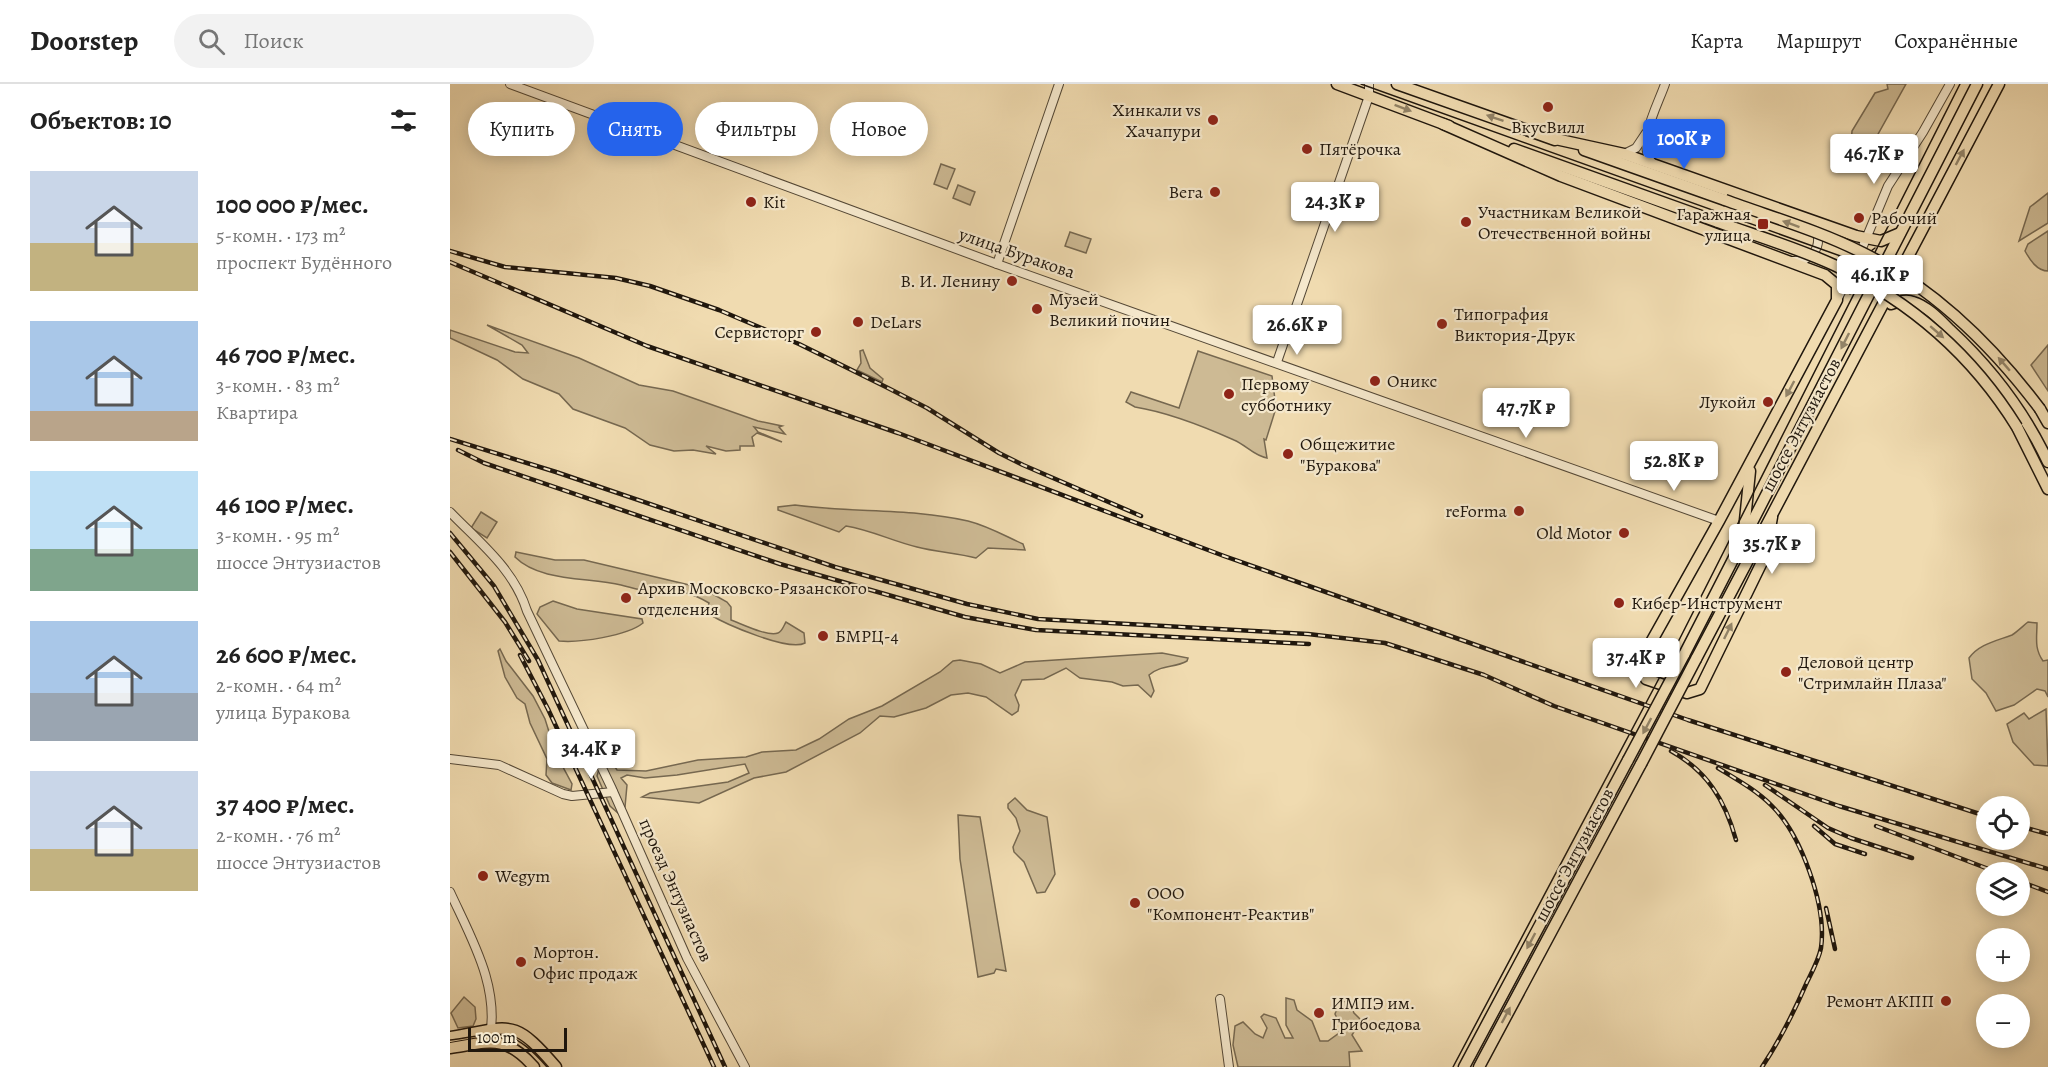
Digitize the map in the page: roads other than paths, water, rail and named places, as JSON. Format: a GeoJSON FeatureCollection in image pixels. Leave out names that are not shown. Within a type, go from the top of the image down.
{"type":"FeatureCollection","features":[{"type":"Feature","properties":{"kind":"main road"},"geometry":{"type":"LineString","coordinates":[[1336,84],[1369,90],[1562,176],[1792,261],[1833,280],[1837,285],[1837,300],[1641,664],[1641,672],[1646,679],[1687,693],[1700,689],[1752,584],[1768,543],[1772,517]]}},
{"type":"Feature","properties":{"kind":"main road"},"geometry":{"type":"LineString","coordinates":[[1397,84],[1551,138],[1604,153],[1838,241],[1895,270],[1924,289],[1969,327],[2001,360],[2040,409],[2048,423]]}},
{"type":"Feature","properties":{"kind":"main road","name":"шоссе Энтузиастов"},"geometry":{"type":"LineString","coordinates":[[1464,1067],[1684,655],[1977,84]]}},
{"type":"Feature","properties":{"kind":"main road","name":"шоссе Энтузиастов"},"geometry":{"type":"LineString","coordinates":[[1479,1067],[2001,84]]}},
{"type":"Feature","properties":{"kind":"main road"},"geometry":{"type":"LineString","coordinates":[[1443,124],[1833,265],[1883,291],[1919,316],[1969,362],[2003,404],[2048,489]]}},
{"type":"Feature","properties":{"kind":"main road"},"geometry":{"type":"LineString","coordinates":[[1604,153],[1624,154],[1866,239],[1881,241],[1900,233]]}},
{"type":"Feature","properties":{"kind":"main road"},"geometry":{"type":"LineString","coordinates":[[1878,313],[1889,305],[1906,300],[1914,302],[1937,317],[1997,378],[2027,422],[2048,462]]}},
{"type":"Feature","properties":{"kind":"main road"},"geometry":{"type":"LineString","coordinates":[[1739,548],[1746,525],[1747,483],[1753,458]]}},
{"type":"Feature","properties":{"kind":"main road"},"geometry":{"type":"LineString","coordinates":[[450,1036],[492,1024],[521,1032],[532,1039],[556,1067]]}},
{"type":"Feature","properties":{"kind":"main road"},"geometry":{"type":"LineString","coordinates":[[450,1048],[503,1043],[514,1047],[534,1067]]}},
{"type":"Feature","properties":{"kind":"street","name":"улица Буракова"},"geometry":{"type":"LineString","coordinates":[[510,84],[997,264],[1719,521]]}},
{"type":"Feature","properties":{"kind":"street"},"geometry":{"type":"LineString","coordinates":[[997,264],[1059,84]]}},
{"type":"Feature","properties":{"kind":"street"},"geometry":{"type":"LineString","coordinates":[[1653,164],[1646,148],[1665,84]]}},
{"type":"Feature","properties":{"kind":"street"},"geometry":{"type":"LineString","coordinates":[[1837,300],[1888,186],[1923,132],[1950,84]]}},
{"type":"Feature","properties":{"kind":"street"},"geometry":{"type":"LineString","coordinates":[[1276,362],[1369,90]]}},
{"type":"Feature","properties":{"kind":"street"},"geometry":{"type":"LineString","coordinates":[[1624,154],[1638,146],[1651,125]]}},
{"type":"Feature","properties":{"kind":"street"},"geometry":{"type":"LineString","coordinates":[[1792,261],[1807,259],[1817,248],[1817,234],[1808,218]]}},
{"type":"Feature","properties":{"kind":"street","name":"проезд Энтузиастов"},"geometry":{"type":"LineString","coordinates":[[450,512],[502,564],[522,596],[687,958],[745,1067]]}},
{"type":"Feature","properties":{"kind":"street"},"geometry":{"type":"LineString","coordinates":[[450,759],[499,765],[572,796],[613,792]]}},
{"type":"Feature","properties":{"kind":"street"},"geometry":{"type":"LineString","coordinates":[[450,892],[453,904],[486,974],[492,1024],[489,1043]]}},
{"type":"Feature","properties":{"kind":"street"},"geometry":{"type":"LineString","coordinates":[[1220,999],[1229,1067]]}},
{"type":"Feature","properties":{"kind":"tram line"},"geometry":{"type":"LineString","coordinates":[[1361,84],[1846,258],[1863,257],[1875,248]]}},
{"type":"Feature","properties":{"kind":"tram line"},"geometry":{"type":"LineString","coordinates":[[1453,1067],[1673,652],[1960,84]]}},
{"type":"Feature","properties":{"kind":"tram line"},"geometry":{"type":"LineString","coordinates":[[1839,256],[1851,273],[1850,294]]}},
{"type":"Feature","properties":{"kind":"tram line"},"geometry":{"type":"LineString","coordinates":[[450,1040],[493,1035],[504,1036],[524,1044],[547,1067]]}},
{"type":"Feature","properties":{"kind":"railway"},"geometry":{"type":"LineString","coordinates":[[450,251],[505,267],[616,278],[650,286],[719,310],[799,344],[886,387],[927,408],[999,453],[1023,465],[1141,516]]}},
{"type":"Feature","properties":{"kind":"railway"},"geometry":{"type":"LineString","coordinates":[[450,262],[647,346],[898,433],[1224,556],[1688,720],[1976,813]]}},
{"type":"Feature","properties":{"kind":"railway"},"geometry":{"type":"LineString","coordinates":[[450,439],[556,472],[835,567],[967,604],[1038,619],[1308,634],[1385,643],[1484,675],[1554,706],[1839,806],[2048,869]]}},
{"type":"Feature","properties":{"kind":"railway"},"geometry":{"type":"LineString","coordinates":[[458,450],[484,463],[780,564],[965,617],[1036,630],[1309,644]]}},
{"type":"Feature","properties":{"kind":"railway"},"geometry":{"type":"LineString","coordinates":[[450,533],[494,586],[538,660],[725,1067]]}},
{"type":"Feature","properties":{"kind":"railway"},"geometry":{"type":"LineString","coordinates":[[450,552],[505,622],[529,661]]}},
{"type":"Feature","properties":{"kind":"railway"},"geometry":{"type":"LineString","coordinates":[[520,655],[548,709],[714,1067]]}},
{"type":"Feature","properties":{"kind":"railway"},"geometry":{"type":"LineString","coordinates":[[1671,751],[1695,768],[1713,788],[1726,812],[1736,840]]}},
{"type":"Feature","properties":{"kind":"railway"},"geometry":{"type":"LineString","coordinates":[[1718,768],[1759,794],[1782,818],[1802,852],[1810,872],[1820,912],[1822,931],[1819,957],[1786,1026],[1762,1067]]}},
{"type":"Feature","properties":{"kind":"railway"},"geometry":{"type":"LineString","coordinates":[[1765,785],[1828,828],[1912,858]]}},
{"type":"Feature","properties":{"kind":"railway"},"geometry":{"type":"LineString","coordinates":[[1814,826],[1835,844],[1865,854]]}},
{"type":"Feature","properties":{"kind":"railway"},"geometry":{"type":"LineString","coordinates":[[1876,826],[1976,864]]}},
{"type":"Feature","properties":{"kind":"railway"},"geometry":{"type":"LineString","coordinates":[[2030,829],[2048,834]]}},
{"type":"Feature","properties":{"kind":"railway"},"geometry":{"type":"LineString","coordinates":[[2030,885],[2048,892]]}},
{"type":"Feature","properties":{"kind":"railway"},"geometry":{"type":"LineString","coordinates":[[1826,908],[1835,949]]}},
{"type":"Feature","properties":{"kind":"place","name":"ВкусВилл"},"geometry":{"type":"Point","coordinates":[1548,107]}},
{"type":"Feature","properties":{"kind":"place","name":"Хинкали vs Хачапури"},"geometry":{"type":"Point","coordinates":[1213,120]}},
{"type":"Feature","properties":{"kind":"place","name":"Пятёрочка"},"geometry":{"type":"Point","coordinates":[1307,149]}},
{"type":"Feature","properties":{"kind":"place","name":"Вега"},"geometry":{"type":"Point","coordinates":[1215,192]}},
{"type":"Feature","properties":{"kind":"place","name":"Kit"},"geometry":{"type":"Point","coordinates":[751,202]}},
{"type":"Feature","properties":{"kind":"place","name":"Рабочий"},"geometry":{"type":"Point","coordinates":[1859,218]}},
{"type":"Feature","properties":{"kind":"place","name":"Участникам Великой Отечественной войны"},"geometry":{"type":"Point","coordinates":[1466,222]}},
{"type":"Feature","properties":{"kind":"place","name":"Гаражная улица"},"geometry":{"type":"Point","coordinates":[1763,224]}},
{"type":"Feature","properties":{"kind":"place","name":"В. И. Ленину"},"geometry":{"type":"Point","coordinates":[1012,281]}},
{"type":"Feature","properties":{"kind":"place","name":"Музей Великий почин"},"geometry":{"type":"Point","coordinates":[1037,309]}},
{"type":"Feature","properties":{"kind":"place","name":"DeLars"},"geometry":{"type":"Point","coordinates":[858,322]}},
{"type":"Feature","properties":{"kind":"place","name":"Типография Виктория-Друк"},"geometry":{"type":"Point","coordinates":[1442,324]}},
{"type":"Feature","properties":{"kind":"place","name":"Сервисторг"},"geometry":{"type":"Point","coordinates":[816,332]}},
{"type":"Feature","properties":{"kind":"place","name":"Оникс"},"geometry":{"type":"Point","coordinates":[1375,381]}},
{"type":"Feature","properties":{"kind":"place","name":"Первому субботнику"},"geometry":{"type":"Point","coordinates":[1229,394]}},
{"type":"Feature","properties":{"kind":"place","name":"Лукойл"},"geometry":{"type":"Point","coordinates":[1768,402]}},
{"type":"Feature","properties":{"kind":"place","name":"Общежитие \"Буракова\""},"geometry":{"type":"Point","coordinates":[1288,454]}},
{"type":"Feature","properties":{"kind":"place","name":"reForma"},"geometry":{"type":"Point","coordinates":[1519,511]}},
{"type":"Feature","properties":{"kind":"place","name":"Old Motor"},"geometry":{"type":"Point","coordinates":[1624,533]}},
{"type":"Feature","properties":{"kind":"place","name":"Архив Московско-Рязанского отделения"},"geometry":{"type":"Point","coordinates":[626,598]}},
{"type":"Feature","properties":{"kind":"place","name":"Кибер-Инструмент"},"geometry":{"type":"Point","coordinates":[1619,603]}},
{"type":"Feature","properties":{"kind":"place","name":"БМРЦ-4"},"geometry":{"type":"Point","coordinates":[823,636]}},
{"type":"Feature","properties":{"kind":"place","name":"Деловой центр \"Стримлайн Плаза\""},"geometry":{"type":"Point","coordinates":[1786,672]}},
{"type":"Feature","properties":{"kind":"place","name":"Wegym"},"geometry":{"type":"Point","coordinates":[483,876]}},
{"type":"Feature","properties":{"kind":"place","name":"ООО \"Компонент-Реактив\""},"geometry":{"type":"Point","coordinates":[1135,903]}},
{"type":"Feature","properties":{"kind":"place","name":"Мортон. Офис продаж"},"geometry":{"type":"Point","coordinates":[521,962]}},
{"type":"Feature","properties":{"kind":"place","name":"Ремонт АКПП"},"geometry":{"type":"Point","coordinates":[1946,1001]}},
{"type":"Feature","properties":{"kind":"place","name":"ИМПЭ им. Грибоедова"},"geometry":{"type":"Point","coordinates":[1319,1013]}}]}
